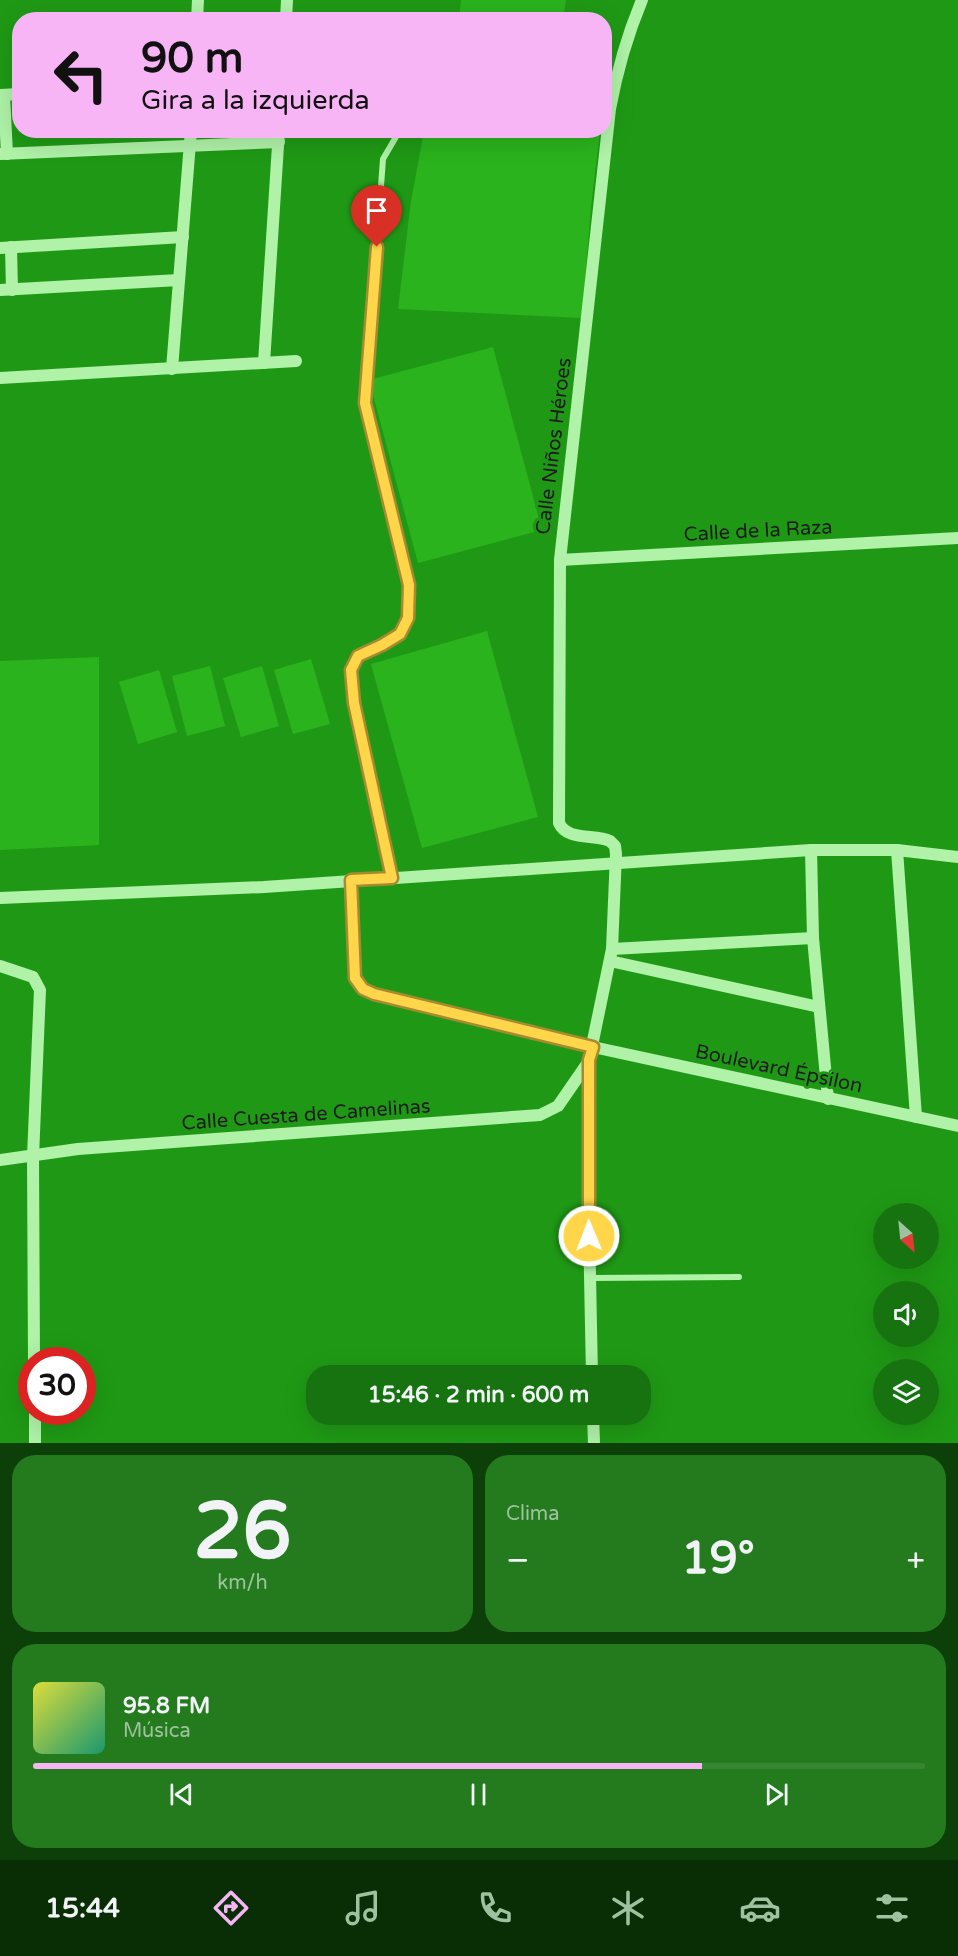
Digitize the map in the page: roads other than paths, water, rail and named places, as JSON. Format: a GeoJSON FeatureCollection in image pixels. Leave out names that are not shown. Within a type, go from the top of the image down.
{"type":"FeatureCollection","features":[{"type":"Feature","properties":{"kind":"street","name":"Calle Niños Héroes"},"geometry":{"type":"LineString","coordinates":[[612,99],[617,70],[628,33],[642,0]]}},
{"type":"Feature","properties":{"kind":"street"},"geometry":{"type":"LineString","coordinates":[[2,95],[3,154],[190,146],[261,138]]}},
{"type":"Feature","properties":{"kind":"street"},"geometry":{"type":"LineString","coordinates":[[172,369],[190,138]]}},
{"type":"Feature","properties":{"kind":"street"},"geometry":{"type":"LineString","coordinates":[[264,363],[279,138]]}},
{"type":"Feature","properties":{"kind":"street","name":"Calle Niños Héroes"},"geometry":{"type":"LineString","coordinates":[[607,138],[560,560],[559,823],[561,828],[572,834],[604,838],[610,842],[615,846],[615,862]]}},
{"type":"Feature","properties":{"kind":"street"},"geometry":{"type":"LineString","coordinates":[[179,280],[6,290],[6,248],[183,237]]}},
{"type":"Feature","properties":{"kind":"street"},"geometry":{"type":"LineString","coordinates":[[0,378],[296,361]]}},
{"type":"Feature","properties":{"kind":"street","name":"Calle de la Raza"},"geometry":{"type":"LineString","coordinates":[[560,560],[958,538]]}},
{"type":"Feature","properties":{"kind":"street"},"geometry":{"type":"LineString","coordinates":[[811,850],[813,938],[828,1099]]}},
{"type":"Feature","properties":{"kind":"street"},"geometry":{"type":"LineString","coordinates":[[0,898],[264,887],[811,850],[897,850],[958,857]]}},
{"type":"Feature","properties":{"kind":"street"},"geometry":{"type":"LineString","coordinates":[[897,850],[916,1117]]}},
{"type":"Feature","properties":{"kind":"street"},"geometry":{"type":"LineString","coordinates":[[592,1365],[588,1175],[589,1060],[611,955],[615,862]]}},
{"type":"Feature","properties":{"kind":"street","name":"Boulevard Épsilon"},"geometry":{"type":"LineString","coordinates":[[351,880],[355,978],[363,989],[374,994],[593,1047],[958,1126]]}},
{"type":"Feature","properties":{"kind":"street"},"geometry":{"type":"LineString","coordinates":[[611,955],[813,938]]}},
{"type":"Feature","properties":{"kind":"street"},"geometry":{"type":"LineString","coordinates":[[611,955],[819,1007]]}},
{"type":"Feature","properties":{"kind":"street"},"geometry":{"type":"LineString","coordinates":[[0,966],[33,977],[39,984],[33,1157],[34,1347]]}},
{"type":"Feature","properties":{"kind":"street","name":"Calle Cuesta de Camelinas"},"geometry":{"type":"LineString","coordinates":[[0,1160],[78,1149],[540,1115],[558,1106],[589,1060]]}},
{"type":"Feature","properties":{"kind":"street"},"geometry":{"type":"LineString","coordinates":[[35,1425],[35,1443]]}},
{"type":"Feature","properties":{"kind":"street"},"geometry":{"type":"LineString","coordinates":[[593,1425],[594,1443]]}},
{"type":"Feature","properties":{"kind":"lane"},"geometry":{"type":"LineString","coordinates":[[392,878],[354,703],[351,670],[358,656],[400,634],[408,618],[409,585],[365,403],[383,159],[395,138]]}},
{"type":"Feature","properties":{"kind":"lane"},"geometry":{"type":"LineString","coordinates":[[590,1278],[739,1277]]}}]}
